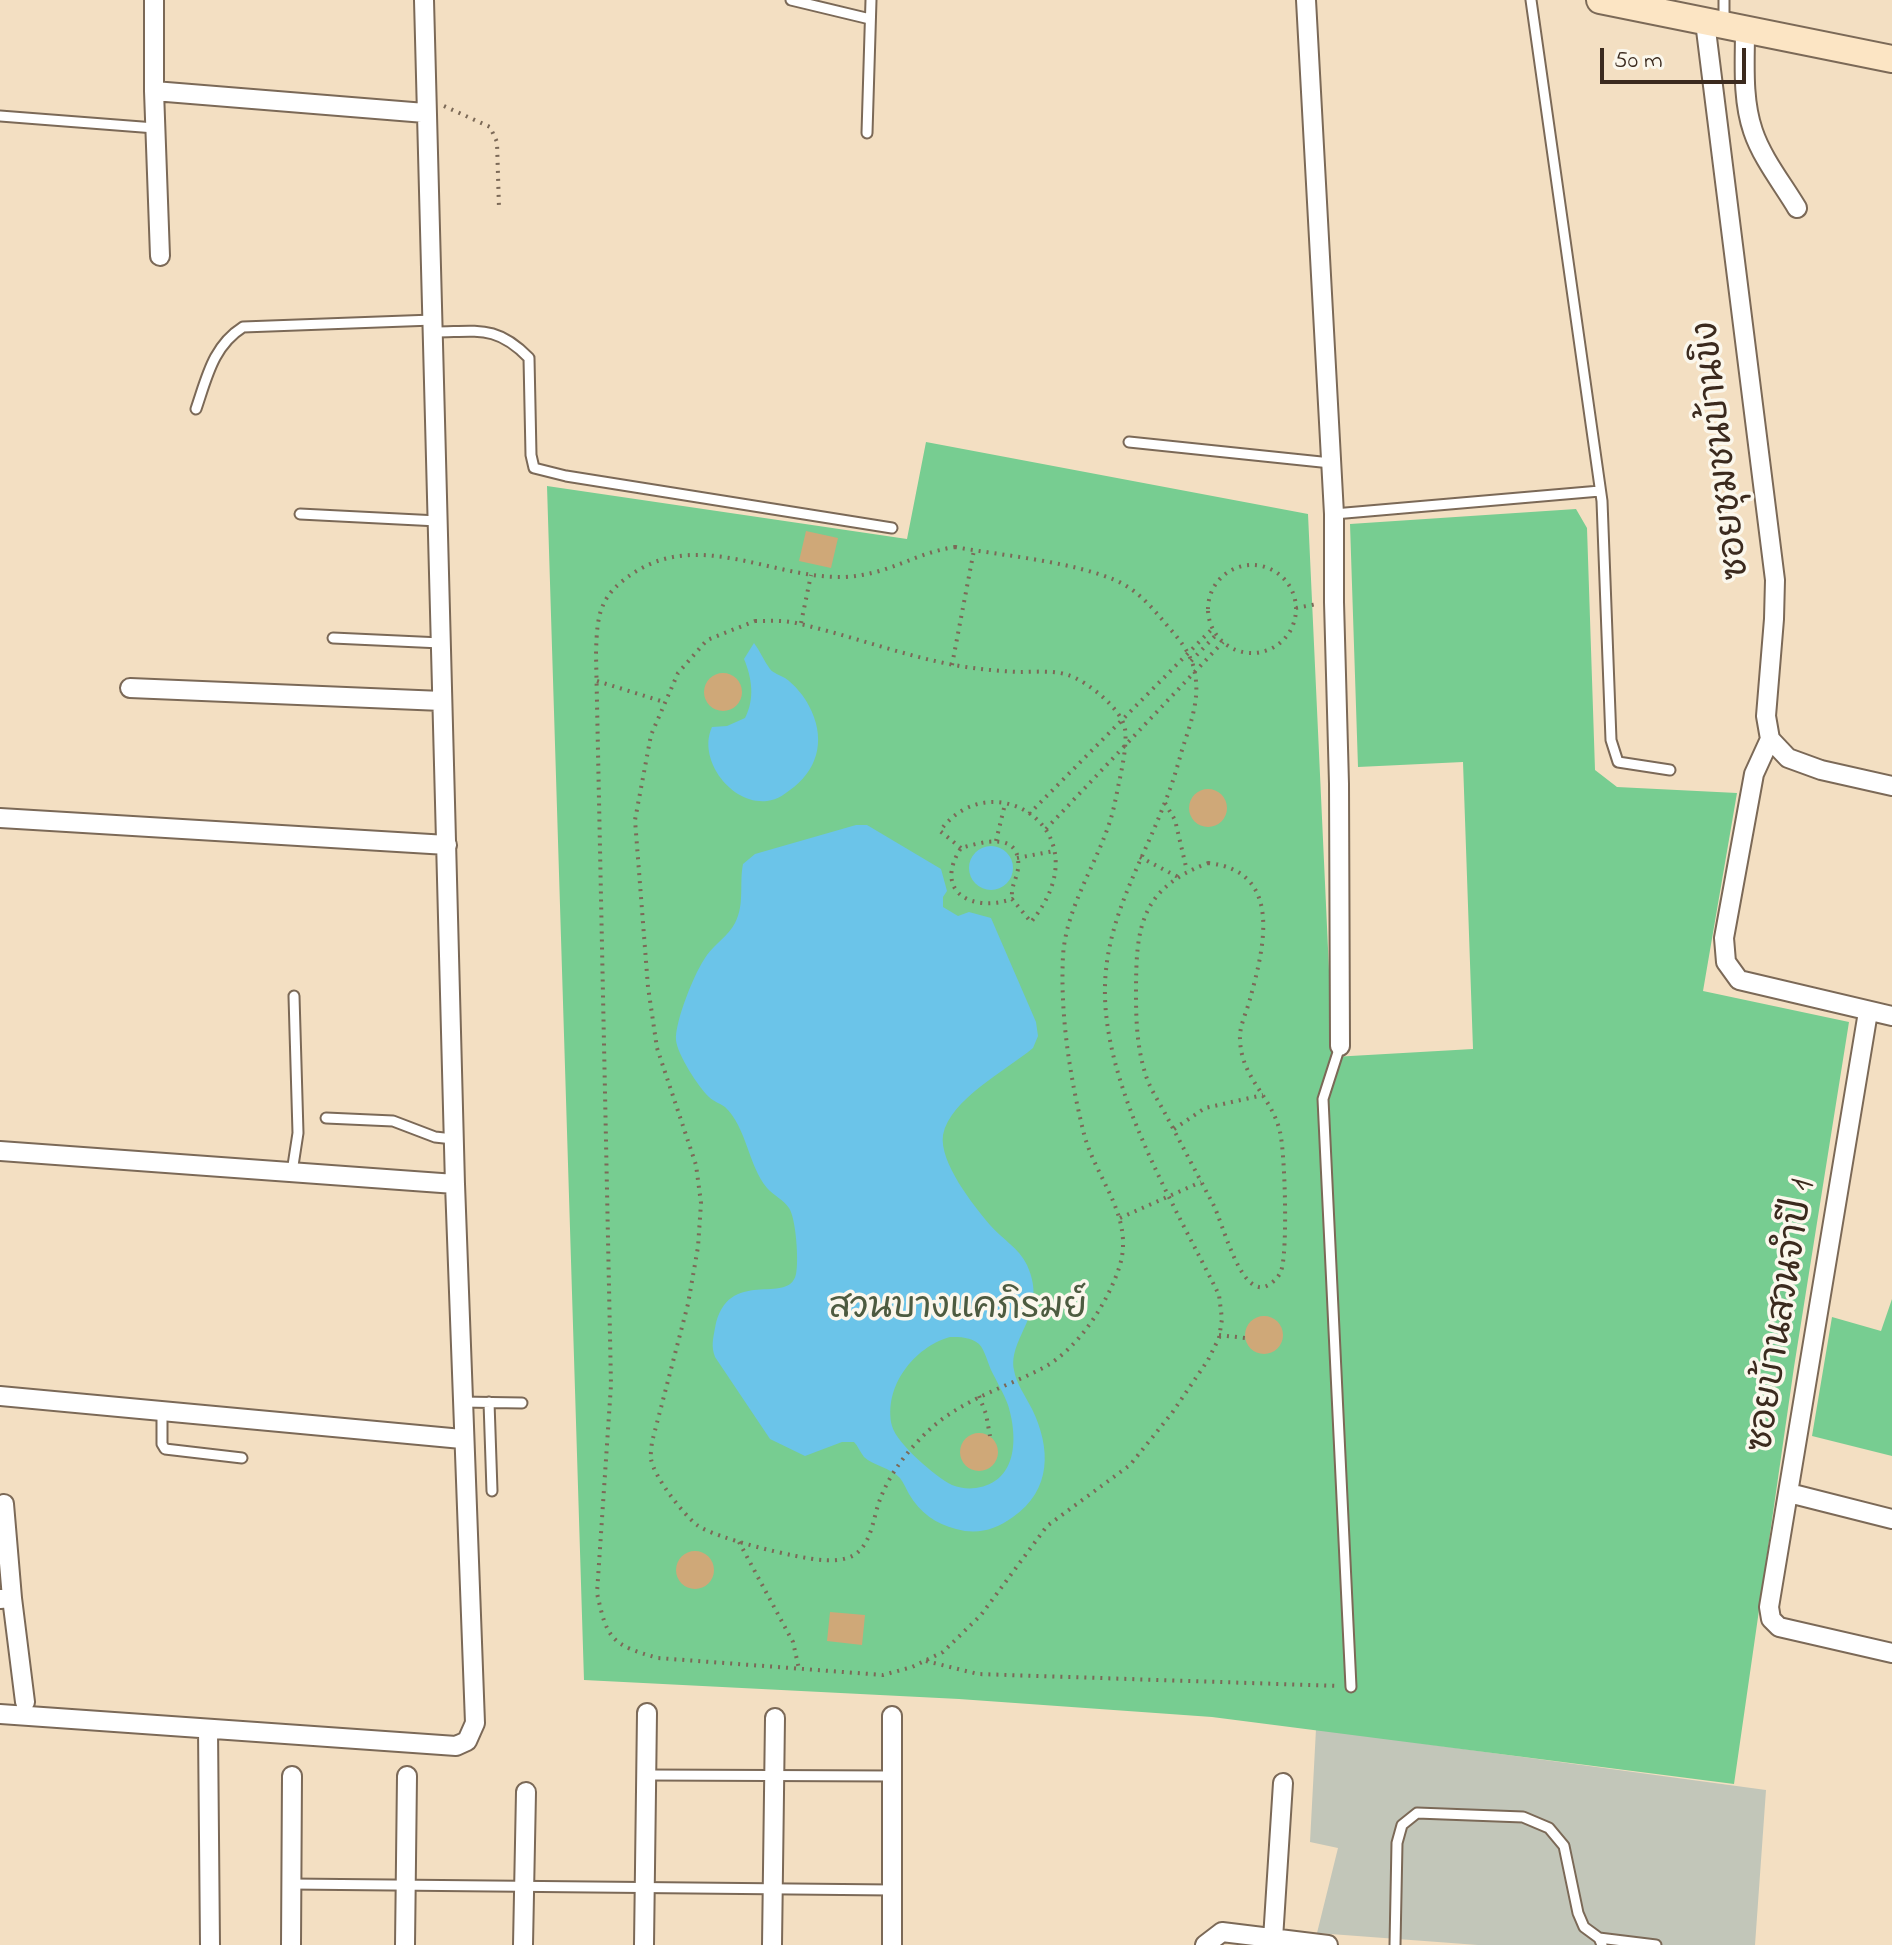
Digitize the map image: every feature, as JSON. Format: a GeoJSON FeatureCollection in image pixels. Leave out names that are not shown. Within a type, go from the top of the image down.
{"type":"FeatureCollection","features":[{"type":"Feature","properties":{"kind":"main road"},"geometry":{"type":"LineString","coordinates":[[1600,0],[1724,19],[1892,59]]}},
{"type":"Feature","properties":{"kind":"street"},"geometry":{"type":"LineString","coordinates":[[154,0],[160,256]]}},
{"type":"Feature","properties":{"kind":"street"},"geometry":{"type":"LineString","coordinates":[[0,1714],[456,1746],[467,1741],[475,1723],[453,1139],[424,0]]}},
{"type":"Feature","properties":{"kind":"street"},"geometry":{"type":"LineString","coordinates":[[1306,0],[1334,514],[1340,1046]]}},
{"type":"Feature","properties":{"kind":"street"},"geometry":{"type":"LineString","coordinates":[[1724,19],[1758,144],[1797,208]]}},
{"type":"Feature","properties":{"kind":"street","name":"ซอยชุมชนบ้านขิง"},"geometry":{"type":"LineString","coordinates":[[1724,19],[1775,580],[1766,716],[1770,739]]}},
{"type":"Feature","properties":{"kind":"street"},"geometry":{"type":"LineString","coordinates":[[154,91],[425,106]]}},
{"type":"Feature","properties":{"kind":"street"},"geometry":{"type":"LineString","coordinates":[[130,688],[442,701]]}},
{"type":"Feature","properties":{"kind":"street"},"geometry":{"type":"LineString","coordinates":[[1892,786],[1821,770],[1788,758],[1770,739],[1754,774],[1724,938],[1726,962],[1739,980],[1892,1016]]}},
{"type":"Feature","properties":{"kind":"street"},"geometry":{"type":"LineString","coordinates":[[0,818],[447,845]]}},
{"type":"Feature","properties":{"kind":"street","name":"ซอยบ้านสวนจำปี 1"},"geometry":{"type":"LineString","coordinates":[[1868,1012],[1769,1607],[1771,1619],[1779,1627],[1892,1653]]}},
{"type":"Feature","properties":{"kind":"street"},"geometry":{"type":"LineString","coordinates":[[0,1151],[455,1184]]}},
{"type":"Feature","properties":{"kind":"street"},"geometry":{"type":"LineString","coordinates":[[0,1396],[462,1439]]}},
{"type":"Feature","properties":{"kind":"street"},"geometry":{"type":"LineString","coordinates":[[1789,1493],[1892,1519]]}},
{"type":"Feature","properties":{"kind":"street"},"geometry":{"type":"LineString","coordinates":[[4,1504],[6,1598],[25,1702]]}},
{"type":"Feature","properties":{"kind":"street"},"geometry":{"type":"LineString","coordinates":[[644,1945],[647,1713]]}},
{"type":"Feature","properties":{"kind":"street"},"geometry":{"type":"LineString","coordinates":[[892,1716],[892,1945]]}},
{"type":"Feature","properties":{"kind":"street"},"geometry":{"type":"LineString","coordinates":[[772,1945],[775,1718]]}},
{"type":"Feature","properties":{"kind":"street"},"geometry":{"type":"LineString","coordinates":[[208,1729],[210,1945]]}},
{"type":"Feature","properties":{"kind":"street"},"geometry":{"type":"LineString","coordinates":[[291,1945],[292,1776]]}},
{"type":"Feature","properties":{"kind":"street"},"geometry":{"type":"LineString","coordinates":[[405,1945],[407,1776]]}},
{"type":"Feature","properties":{"kind":"street"},"geometry":{"type":"LineString","coordinates":[[1273,1939],[1283,1783]]}},
{"type":"Feature","properties":{"kind":"street"},"geometry":{"type":"LineString","coordinates":[[523,1945],[526,1792]]}},
{"type":"Feature","properties":{"kind":"street"},"geometry":{"type":"LineString","coordinates":[[1205,1945],[1222,1932],[1328,1945]]}},
{"type":"Feature","properties":{"kind":"lane"},"geometry":{"type":"LineString","coordinates":[[791,0],[870,19]]}},
{"type":"Feature","properties":{"kind":"lane"},"geometry":{"type":"LineString","coordinates":[[867,133],[871,0]]}},
{"type":"Feature","properties":{"kind":"lane"},"geometry":{"type":"LineString","coordinates":[[1531,0],[1600,491],[1611,740],[1618,762],[1670,770]]}},
{"type":"Feature","properties":{"kind":"lane"},"geometry":{"type":"LineString","coordinates":[[0,116],[155,128]]}},
{"type":"Feature","properties":{"kind":"lane"},"geometry":{"type":"LineString","coordinates":[[196,409],[214,356],[230,336],[243,327],[433,326],[492,331],[512,341],[529,358],[531,455],[534,468],[566,476],[892,528]]}},
{"type":"Feature","properties":{"kind":"lane"},"geometry":{"type":"LineString","coordinates":[[1129,442],[1331,463]]}},
{"type":"Feature","properties":{"kind":"lane"},"geometry":{"type":"LineString","coordinates":[[1334,514],[1600,491]]}},
{"type":"Feature","properties":{"kind":"lane"},"geometry":{"type":"LineString","coordinates":[[300,514],[438,521]]}},
{"type":"Feature","properties":{"kind":"lane"},"geometry":{"type":"LineString","coordinates":[[333,638],[441,643]]}},
{"type":"Feature","properties":{"kind":"lane"},"geometry":{"type":"LineString","coordinates":[[292,1172],[298,1111],[294,996]]}},
{"type":"Feature","properties":{"kind":"lane"},"geometry":{"type":"LineString","coordinates":[[1340,1046],[1323,1099],[1351,1687]]}},
{"type":"Feature","properties":{"kind":"lane"},"geometry":{"type":"LineString","coordinates":[[326,1118],[393,1121],[435,1137],[453,1139]]}},
{"type":"Feature","properties":{"kind":"lane"},"geometry":{"type":"LineString","coordinates":[[461,1402],[522,1403]]}},
{"type":"Feature","properties":{"kind":"lane"},"geometry":{"type":"LineString","coordinates":[[489,1402],[492,1491]]}},
{"type":"Feature","properties":{"kind":"lane"},"geometry":{"type":"LineString","coordinates":[[162,1411],[162,1444],[165,1449],[242,1458]]}},
{"type":"Feature","properties":{"kind":"lane"},"geometry":{"type":"LineString","coordinates":[[647,1775],[891,1776]]}},
{"type":"Feature","properties":{"kind":"lane"},"geometry":{"type":"LineString","coordinates":[[1395,1945],[1397,1843],[1402,1825],[1417,1813],[1523,1817],[1549,1828],[1564,1846],[1578,1913],[1584,1927],[1600,1942],[1656,1945]]}},
{"type":"Feature","properties":{"kind":"lane"},"geometry":{"type":"LineString","coordinates":[[291,1884],[892,1890]]}},
{"type":"Feature","properties":{"kind":"path"},"geometry":{"type":"LineString","coordinates":[[425,106],[476,118],[490,127],[497,142],[499,208]]}},
{"type":"Feature","properties":{"kind":"path"},"geometry":{"type":"LineString","coordinates":[[955,547],[1089,571],[1132,588],[1151,605],[1188,653],[1195,671],[1197,693],[1192,720],[1165,803],[1118,909],[1105,984],[1106,1018],[1118,1073],[1147,1151],[1219,1295],[1222,1319],[1219,1335],[1208,1360],[1172,1413],[1130,1465],[1047,1526],[981,1615],[943,1652],[883,1675],[658,1658],[631,1650],[613,1639],[604,1625],[597,1593],[611,1385],[597,618],[605,600],[622,580],[648,564],[683,554],[711,554],[811,575],[863,576],[883,572],[939,549],[955,547]]}},
{"type":"Feature","properties":{"kind":"path"},"geometry":{"type":"LineString","coordinates":[[952,665],[974,550]]}},
{"type":"Feature","properties":{"kind":"path"},"geometry":{"type":"LineString","coordinates":[[1245,565],[1260,565],[1274,570],[1285,580],[1293,593],[1296,608],[1288,634],[1278,644],[1266,651],[1239,651],[1216,635],[1207,606],[1219,579],[1245,565]]}},
{"type":"Feature","properties":{"kind":"path"},"geometry":{"type":"LineString","coordinates":[[800,624],[811,575]]}},
{"type":"Feature","properties":{"kind":"path"},"geometry":{"type":"LineString","coordinates":[[755,621],[800,624],[952,665],[1071,675],[1119,711],[1125,731],[1123,766],[1111,819],[1076,904],[1063,952],[1063,994],[1074,1092],[1086,1141],[1120,1218],[1124,1238],[1115,1280],[1103,1302],[1061,1356],[1044,1367],[979,1396],[951,1412],[928,1431],[907,1455],[881,1494],[865,1544],[855,1555],[841,1560],[821,1560],[739,1542],[699,1527],[680,1507],[650,1458],[688,1304],[698,1247],[701,1203],[696,1165],[657,1048],[648,987],[635,820],[651,735],[678,673],[707,640],[755,621]]}},
{"type":"Feature","properties":{"kind":"path"},"geometry":{"type":"LineString","coordinates":[[1029,814],[1213,628]]}},
{"type":"Feature","properties":{"kind":"path"},"geometry":{"type":"LineString","coordinates":[[1191,661],[1216,635]]}},
{"type":"Feature","properties":{"kind":"path"},"geometry":{"type":"LineString","coordinates":[[1046,829],[1223,642]]}},
{"type":"Feature","properties":{"kind":"path"},"geometry":{"type":"LineString","coordinates":[[596,681],[664,702]]}},
{"type":"Feature","properties":{"kind":"path"},"geometry":{"type":"LineString","coordinates":[[1165,803],[1183,844],[1187,871]]}},
{"type":"Feature","properties":{"kind":"path"},"geometry":{"type":"LineString","coordinates":[[974,804],[1005,804],[1029,814],[1046,829],[1053,838],[1056,877],[1050,894],[1031,922],[1012,899],[1011,886],[1018,871],[1017,858],[1011,847],[1001,840],[961,848],[940,831],[957,812],[974,804]]}},
{"type":"Feature","properties":{"kind":"path"},"geometry":{"type":"LineString","coordinates":[[996,841],[1005,804]]}},
{"type":"Feature","properties":{"kind":"path"},"geometry":{"type":"LineString","coordinates":[[961,848],[950,870],[959,893],[980,905],[995,905],[1012,899]]}},
{"type":"Feature","properties":{"kind":"path"},"geometry":{"type":"LineString","coordinates":[[1017,858],[1055,850]]}},
{"type":"Feature","properties":{"kind":"path"},"geometry":{"type":"LineString","coordinates":[[1140,857],[1178,877]]}},
{"type":"Feature","properties":{"kind":"path"},"geometry":{"type":"LineString","coordinates":[[1208,863],[1226,865],[1247,878],[1258,895],[1265,926],[1256,976],[1239,1037],[1246,1072],[1264,1095],[1280,1132],[1286,1232],[1282,1270],[1273,1282],[1264,1287],[1253,1285],[1242,1275],[1220,1216],[1147,1078],[1136,1035],[1136,949],[1140,922],[1155,899],[1178,877],[1208,863]]}},
{"type":"Feature","properties":{"kind":"path"},"geometry":{"type":"LineString","coordinates":[[1174,1129],[1205,1108],[1264,1095]]}},
{"type":"Feature","properties":{"kind":"path"},"geometry":{"type":"LineString","coordinates":[[1120,1218],[1201,1182]]}},
{"type":"Feature","properties":{"kind":"path"},"geometry":{"type":"LineString","coordinates":[[1219,1335],[1245,1338]]}},
{"type":"Feature","properties":{"kind":"path"},"geometry":{"type":"LineString","coordinates":[[979,1396],[990,1436]]}},
{"type":"Feature","properties":{"kind":"path"},"geometry":{"type":"LineString","coordinates":[[739,1542],[793,1642],[799,1669]]}},
{"type":"Feature","properties":{"kind":"path"},"geometry":{"type":"LineString","coordinates":[[924,1660],[978,1674],[1351,1687]]}},
{"type":"Feature","properties":{"kind":"shaded area"},"geometry":{"type":"Polygon","coordinates":[[[1316,1729],[1766,1790],[1755,1945],[1478,1945],[1317,1933],[1338,1848],[1310,1842],[1316,1729]]]}},
{"type":"Feature","properties":{"kind":"green space","name":"สวนบางแคภิรมย์"},"geometry":{"type":"Polygon","coordinates":[[[926,442],[1308,514],[1333,1057],[1473,1049],[1463,762],[1358,767],[1350,524],[1576,509],[1587,528],[1595,770],[1617,787],[1737,793],[1703,991],[1849,1022],[1794,1367],[1734,1784],[1212,1717],[959,1699],[584,1680],[547,486],[907,539],[926,442]]]}},
{"type":"Feature","properties":{"kind":"green space"},"geometry":{"type":"Polygon","coordinates":[[[1892,1299],[1892,1456],[1812,1436],[1832,1317],[1881,1331],[1892,1299]]]}},
{"type":"Feature","properties":{"kind":"water"},"geometry":{"type":"Polygon","coordinates":[[[754,643],[770,669],[795,687],[805,699],[814,717],[818,739],[814,760],[803,779],[782,796],[767,801],[741,796],[730,788],[720,778],[709,753],[712,727],[727,726],[745,718],[748,711],[751,688],[744,659],[754,643]]]}},
{"type":"Feature","properties":{"kind":"water"},"geometry":{"type":"Polygon","coordinates":[[[856,825],[867,825],[941,869],[947,891],[943,897],[943,907],[958,916],[969,912],[991,918],[1036,1022],[1038,1036],[1033,1048],[968,1097],[956,1109],[943,1135],[946,1158],[959,1183],[990,1225],[1024,1259],[1033,1282],[1031,1311],[1017,1346],[1014,1370],[1043,1439],[1044,1468],[1035,1494],[1026,1506],[993,1528],[964,1531],[935,1521],[918,1507],[900,1478],[867,1460],[854,1442],[842,1442],[805,1456],[770,1439],[715,1357],[715,1328],[722,1309],[732,1298],[744,1292],[782,1288],[791,1283],[797,1268],[795,1230],[789,1208],[769,1191],[756,1169],[738,1125],[725,1107],[709,1097],[700,1086],[684,1062],[676,1040],[682,1009],[697,972],[738,916],[743,864],[755,854],[856,825]],[[950,1337],[924,1350],[904,1371],[892,1397],[892,1426],[909,1450],[945,1481],[955,1486],[976,1488],[990,1484],[1007,1468],[1013,1444],[1011,1418],[979,1344],[965,1338],[950,1337]]]}},
{"type":"Feature","properties":{"kind":"water"},"geometry":{"type":"Polygon","coordinates":[[[991,846],[1007,852],[1013,868],[1007,884],[991,890],[975,884],[969,868],[975,852],[991,846]]]}},
{"type":"Feature","properties":{"kind":"building"},"geometry":{"type":"Polygon","coordinates":[[[806,531],[838,538],[831,568],[799,561],[806,531]]]}},
{"type":"Feature","properties":{"kind":"building"},"geometry":{"type":"Polygon","coordinates":[[[723,673],[736,679],[742,692],[736,705],[723,711],[710,705],[704,692],[710,679],[723,673]]]}},
{"type":"Feature","properties":{"kind":"building"},"geometry":{"type":"Polygon","coordinates":[[[1208,789],[1222,794],[1227,808],[1222,822],[1208,827],[1194,822],[1189,808],[1194,794],[1208,789]]]}},
{"type":"Feature","properties":{"kind":"building"},"geometry":{"type":"Polygon","coordinates":[[[1264,1316],[1278,1321],[1283,1335],[1278,1349],[1264,1354],[1250,1349],[1245,1335],[1250,1321],[1264,1316]]]}},
{"type":"Feature","properties":{"kind":"building"},"geometry":{"type":"Polygon","coordinates":[[[979,1433],[993,1438],[998,1452],[993,1466],[979,1471],[965,1466],[960,1452],[965,1438],[979,1433]]]}},
{"type":"Feature","properties":{"kind":"building"},"geometry":{"type":"Polygon","coordinates":[[[695,1551],[709,1556],[714,1570],[709,1584],[695,1589],[681,1584],[676,1570],[681,1556],[695,1551]]]}},
{"type":"Feature","properties":{"kind":"building"},"geometry":{"type":"Polygon","coordinates":[[[830,1612],[865,1615],[862,1645],[827,1641],[830,1612]]]}}]}
